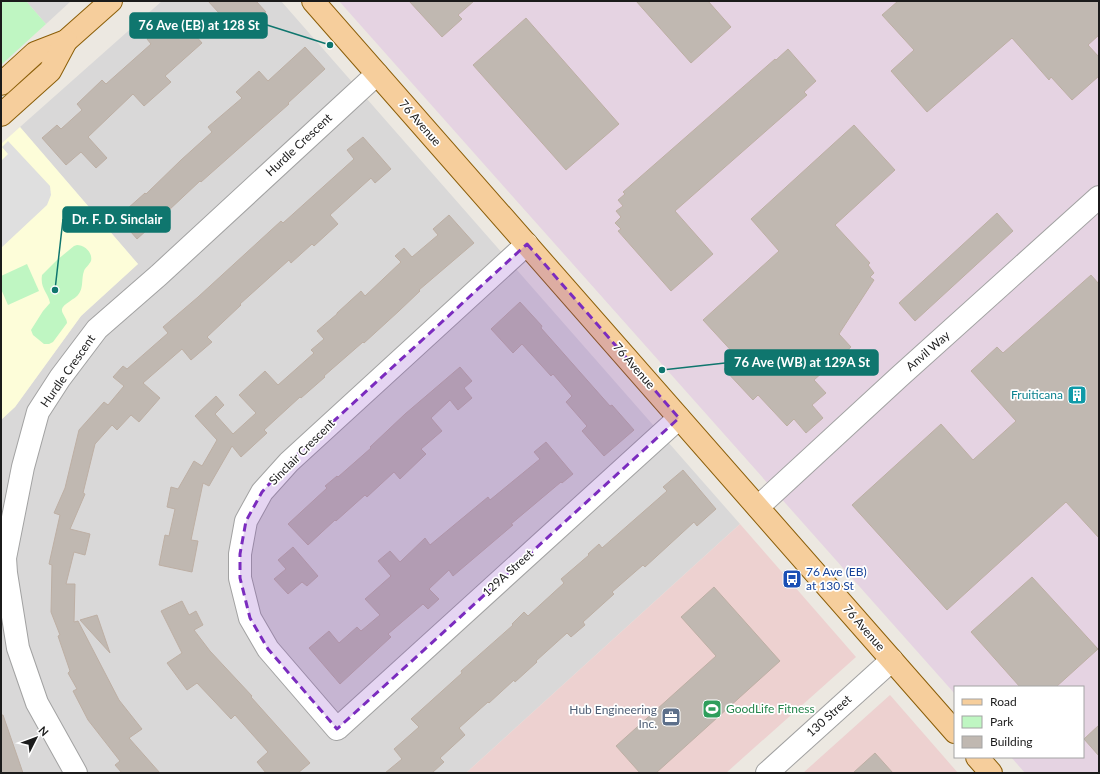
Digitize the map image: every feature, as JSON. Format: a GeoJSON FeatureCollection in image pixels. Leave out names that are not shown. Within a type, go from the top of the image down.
{"type":"FeatureCollection","features":[{"type":"Feature","properties":{"kind":"main road"},"geometry":{"type":"LineString","coordinates":[[1,115],[50,71],[66,41],[111,1]]}},
{"type":"Feature","properties":{"kind":"main road","name":"76 Avenue"},"geometry":{"type":"LineString","coordinates":[[313,1],[954,731]]}},
{"type":"Feature","properties":{"kind":"main road"},"geometry":{"type":"LineString","coordinates":[[1,84],[35,53],[66,41]]}},
{"type":"Feature","properties":{"kind":"main road"},"geometry":{"type":"LineString","coordinates":[[978,758],[991,773]]}},
{"type":"Feature","properties":{"kind":"street","name":"Hurdle Crescent"},"geometry":{"type":"LineString","coordinates":[[76,773],[37,703],[18,648],[6,573],[5,558],[23,467],[38,412],[60,378],[97,329],[159,275],[377,74]]}},
{"type":"Feature","properties":{"kind":"street","name":"Anvil Way"},"geometry":{"type":"LineString","coordinates":[[758,507],[899,377],[1099,197]]}},
{"type":"Feature","properties":{"kind":"street","name":"Sinclair Crescent"},"geometry":{"type":"LineString","coordinates":[[337,729],[268,649],[250,618],[240,578],[240,554],[246,521],[262,492],[289,462],[527,244]]}},
{"type":"Feature","properties":{"kind":"street","name":"129A Street"},"geometry":{"type":"LineString","coordinates":[[337,729],[679,418]]}},
{"type":"Feature","properties":{"kind":"street","name":"130 Street"},"geometry":{"type":"LineString","coordinates":[[767,773],[892,660]]}},
{"type":"Feature","properties":{"kind":"highlighted area"},"geometry":{"type":"Polygon","coordinates":[[[527,244],[679,418],[337,729],[268,649],[250,618],[240,578],[240,554],[246,521],[262,492],[289,462],[527,244]]]}},
{"type":"Feature","properties":{"kind":"shaded area"},"geometry":{"type":"Polygon","coordinates":[[[26,1],[71,1],[46,24],[26,1]]]}},
{"type":"Feature","properties":{"kind":"shaded area"},"geometry":{"type":"Polygon","coordinates":[[[162,1],[281,1],[740,524],[466,773],[1,773],[1,420],[15,407],[81,316],[138,264],[20,127],[162,1]]]}},
{"type":"Feature","properties":{"kind":"shaded area"},"geometry":{"type":"Polygon","coordinates":[[[339,1],[1099,1],[1099,773],[1025,773],[1012,758],[1084,758],[1084,686],[954,686],[954,693],[339,1]]]}},
{"type":"Feature","properties":{"kind":"shaded area"},"geometry":{"type":"Polygon","coordinates":[[[20,127],[138,264],[81,316],[15,407],[1,420],[1,144],[20,127]]]}},
{"type":"Feature","properties":{"kind":"shaded area"},"geometry":{"type":"Polygon","coordinates":[[[8,141],[50,186],[51,195],[47,205],[1,248],[1,161],[8,154],[2,147],[8,141]]]}},
{"type":"Feature","properties":{"kind":"shaded area"},"geometry":{"type":"Polygon","coordinates":[[[740,524],[856,657],[726,773],[466,773],[740,524]]]}},
{"type":"Feature","properties":{"kind":"shaded area"},"geometry":{"type":"Polygon","coordinates":[[[890,695],[958,773],[803,773],[890,695]]]}},
{"type":"Feature","properties":{"kind":"green space"},"geometry":{"type":"Polygon","coordinates":[[[1,1],[26,1],[46,24],[1,65],[1,1]]]}},
{"type":"Feature","properties":{"kind":"green space"},"geometry":{"type":"Polygon","coordinates":[[[77,245],[82,246],[89,252],[91,255],[91,261],[84,271],[80,292],[76,297],[64,305],[62,309],[67,323],[53,342],[44,344],[33,335],[31,330],[50,303],[42,284],[42,275],[57,260],[77,245]]]}},
{"type":"Feature","properties":{"kind":"green space"},"geometry":{"type":"Polygon","coordinates":[[[27,264],[39,291],[8,305],[1,289],[1,276],[27,264]]]}},
{"type":"Feature","properties":{"kind":"building"},"geometry":{"type":"Polygon","coordinates":[[[208,1],[256,1],[266,12],[240,36],[208,1]]]}},
{"type":"Feature","properties":{"kind":"building"},"geometry":{"type":"Polygon","coordinates":[[[409,1],[474,1],[458,15],[462,19],[442,37],[409,1]]]}},
{"type":"Feature","properties":{"kind":"building"},"geometry":{"type":"Polygon","coordinates":[[[636,1],[708,1],[731,27],[691,63],[636,1]]]}},
{"type":"Feature","properties":{"kind":"building"},"geometry":{"type":"Polygon","coordinates":[[[898,1],[1099,1],[1099,35],[1088,45],[1099,57],[1099,76],[1072,100],[1051,77],[1049,80],[1012,38],[927,112],[891,71],[914,50],[882,15],[898,1]]]}},
{"type":"Feature","properties":{"kind":"building"},"geometry":{"type":"Polygon","coordinates":[[[176,13],[202,43],[165,76],[171,82],[144,106],[133,94],[88,137],[107,158],[96,168],[81,152],[66,165],[42,138],[57,125],[61,129],[82,110],[77,104],[102,80],[106,84],[151,44],[147,39],[176,13]]]}},
{"type":"Feature","properties":{"kind":"building"},"geometry":{"type":"Polygon","coordinates":[[[526,18],[619,124],[566,170],[473,65],[526,18]]]}},
{"type":"Feature","properties":{"kind":"building"},"geometry":{"type":"Polygon","coordinates":[[[305,47],[325,69],[288,103],[289,104],[201,182],[200,181],[137,239],[118,217],[145,193],[146,194],[212,132],[208,127],[242,98],[236,92],[259,71],[268,81],[305,47]]]}},
{"type":"Feature","properties":{"kind":"building"},"geometry":{"type":"Polygon","coordinates":[[[788,49],[816,81],[804,92],[807,95],[675,211],[713,254],[671,291],[618,231],[621,229],[615,223],[621,217],[616,211],[623,206],[618,200],[625,194],[623,192],[788,49]]]}},
{"type":"Feature","properties":{"kind":"building"},"geometry":{"type":"Polygon","coordinates":[[[854,125],[895,170],[835,225],[870,263],[868,265],[874,273],[870,277],[874,280],[839,334],[851,347],[814,380],[826,393],[812,405],[823,418],[806,433],[794,419],[787,426],[758,395],[753,400],[724,369],[737,357],[703,320],[779,251],[751,219],[854,125]]]}},
{"type":"Feature","properties":{"kind":"building"},"geometry":{"type":"Polygon","coordinates":[[[363,137],[391,169],[375,183],[371,178],[330,215],[338,224],[314,246],[312,244],[291,263],[289,260],[240,304],[241,305],[207,337],[212,342],[191,360],[182,349],[143,383],[160,398],[139,422],[131,415],[117,430],[112,425],[95,444],[83,493],[85,494],[70,529],[90,534],[85,555],[74,552],[66,584],[75,584],[74,622],[78,621],[119,700],[142,729],[129,738],[160,773],[122,773],[115,765],[120,761],[88,720],[73,691],[77,689],[68,673],[70,671],[58,636],[60,635],[51,612],[52,565],[49,564],[60,515],[54,513],[65,488],[79,430],[104,402],[108,405],[124,386],[113,377],[123,366],[127,369],[168,333],[163,327],[281,221],[283,223],[354,159],[347,150],[363,137]]]}},
{"type":"Feature","properties":{"kind":"building"},"geometry":{"type":"Polygon","coordinates":[[[997,213],[1013,231],[915,321],[899,303],[997,213]]]}},
{"type":"Feature","properties":{"kind":"building"},"geometry":{"type":"Polygon","coordinates":[[[449,215],[474,243],[419,290],[420,291],[364,343],[363,342],[264,430],[267,433],[241,457],[232,446],[209,486],[203,483],[191,540],[198,541],[192,572],[159,565],[165,535],[169,536],[175,509],[167,507],[171,487],[178,489],[194,461],[202,466],[217,440],[195,416],[216,396],[224,405],[215,414],[233,434],[256,413],[239,395],[265,371],[278,385],[314,353],[311,350],[324,339],[317,331],[361,291],[365,296],[401,262],[395,256],[404,248],[412,257],[438,235],[433,229],[449,215]]]}},
{"type":"Feature","properties":{"kind":"building"},"geometry":{"type":"Polygon","coordinates":[[[1091,275],[1099,284],[1099,538],[1066,502],[947,610],[852,505],[941,424],[973,460],[1016,421],[971,371],[997,347],[1003,353],[1091,275]]]}},
{"type":"Feature","properties":{"kind":"building"},"geometry":{"type":"Polygon","coordinates":[[[520,302],[610,406],[612,405],[634,430],[604,456],[582,431],[587,426],[566,402],[572,396],[553,374],[551,376],[522,344],[513,353],[491,329],[520,302]]]}},
{"type":"Feature","properties":{"kind":"building"},"geometry":{"type":"Polygon","coordinates":[[[460,367],[472,381],[464,388],[472,398],[458,410],[450,400],[431,418],[442,431],[421,449],[426,454],[400,479],[394,472],[367,497],[365,495],[336,521],[335,520],[308,545],[288,524],[327,488],[325,486],[337,476],[338,477],[371,448],[370,447],[405,414],[460,367]]]}},
{"type":"Feature","properties":{"kind":"building"},"geometry":{"type":"Polygon","coordinates":[[[546,442],[573,474],[562,483],[561,482],[511,524],[513,525],[453,576],[449,570],[429,589],[439,599],[428,609],[423,604],[388,634],[391,637],[340,684],[309,648],[329,631],[339,643],[357,627],[361,631],[380,615],[365,599],[391,576],[378,561],[390,551],[400,562],[425,538],[430,545],[488,497],[490,500],[540,459],[534,452],[546,442]]]}},
{"type":"Feature","properties":{"kind":"building"},"geometry":{"type":"Polygon","coordinates":[[[683,470],[716,509],[697,526],[694,522],[645,567],[643,565],[612,592],[614,594],[583,622],[585,625],[571,637],[567,633],[515,682],[514,680],[459,728],[465,735],[440,758],[444,762],[432,773],[385,773],[402,759],[394,749],[419,727],[411,719],[462,673],[461,671],[513,625],[512,624],[524,612],[528,616],[564,583],[561,579],[589,555],[588,554],[599,544],[602,548],[667,491],[663,487],[683,470]]]}},
{"type":"Feature","properties":{"kind":"building"},"geometry":{"type":"Polygon","coordinates":[[[293,547],[318,576],[307,586],[302,582],[288,594],[274,579],[286,569],[278,560],[293,547]]]}},
{"type":"Feature","properties":{"kind":"building"},"geometry":{"type":"Polygon","coordinates":[[[1032,577],[1098,649],[1057,686],[1019,686],[971,632],[1032,577]]]}},
{"type":"Feature","properties":{"kind":"building"},"geometry":{"type":"Polygon","coordinates":[[[714,587],[780,661],[656,773],[640,773],[616,746],[716,656],[681,617],[714,587]]]}},
{"type":"Feature","properties":{"kind":"building"},"geometry":{"type":"Polygon","coordinates":[[[182,601],[189,615],[196,611],[203,625],[194,630],[210,651],[252,696],[251,697],[310,763],[298,773],[266,773],[257,762],[268,752],[235,715],[231,719],[197,683],[187,690],[167,663],[182,653],[161,611],[182,601]]]}},
{"type":"Feature","properties":{"kind":"building"},"geometry":{"type":"Polygon","coordinates":[[[97,615],[110,653],[80,620],[97,615]]]}},
{"type":"Feature","properties":{"kind":"building"},"geometry":{"type":"Polygon","coordinates":[[[1,715],[3,715],[23,773],[1,773],[1,715]]]}},
{"type":"Feature","properties":{"kind":"building"},"geometry":{"type":"Polygon","coordinates":[[[1099,725],[1099,756],[1084,739],[1099,725]]]}},
{"type":"Feature","properties":{"kind":"building"},"geometry":{"type":"Polygon","coordinates":[[[875,753],[893,773],[853,773],[875,753]]]}},
{"type":"Feature","properties":{"kind":"place","name":"76 Ave (EB) at 128 St"},"geometry":{"type":"Point","coordinates":[330,45]}},
{"type":"Feature","properties":{"kind":"place","name":"Dr. F. D. Sinclair"},"geometry":{"type":"Point","coordinates":[55,290]}},
{"type":"Feature","properties":{"kind":"place","name":"76 Ave (WB) at 129A St"},"geometry":{"type":"Point","coordinates":[662,370]}},
{"type":"Feature","properties":{"kind":"place","name":"Fruiticana"},"geometry":{"type":"Point","coordinates":[1077,395]}},
{"type":"Feature","properties":{"kind":"place","name":"76 Ave (EB) at 130 St"},"geometry":{"type":"Point","coordinates":[792,579]}},
{"type":"Feature","properties":{"kind":"place","name":"GoodLife Fitness"},"geometry":{"type":"Point","coordinates":[712,709]}},
{"type":"Feature","properties":{"kind":"place","name":"Hub Engineering Inc."},"geometry":{"type":"Point","coordinates":[671,717]}}]}
